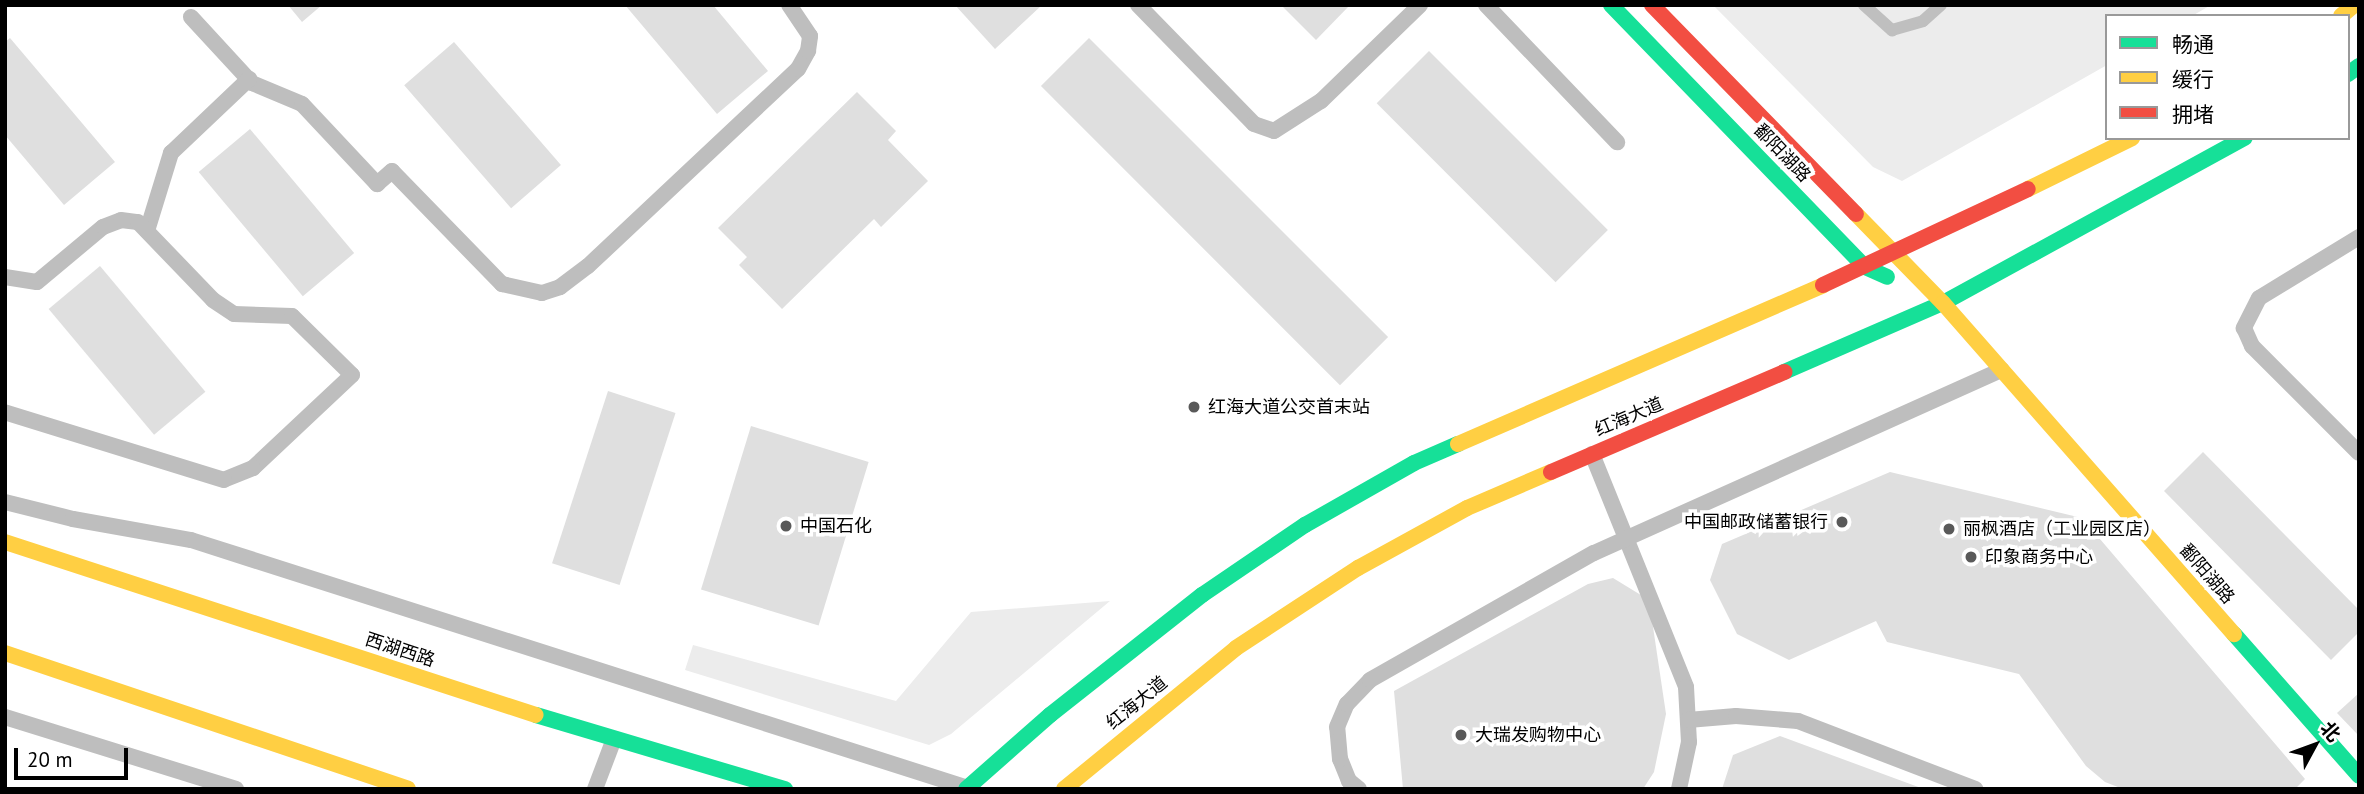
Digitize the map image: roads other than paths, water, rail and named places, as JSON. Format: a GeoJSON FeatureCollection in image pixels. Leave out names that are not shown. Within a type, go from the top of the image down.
{"type":"FeatureCollection","features":[{"type":"Feature","properties":{"kind":"main road","name":"鄱阳湖路"},"geometry":{"type":"LineString","coordinates":[[1611,5],[1865,267],[1943,303]]}},
{"type":"Feature","properties":{"kind":"main road","name":"鄱阳湖路"},"geometry":{"type":"LineString","coordinates":[[1652,5],[1943,303],[2359,776]]}},
{"type":"Feature","properties":{"kind":"main road"},"geometry":{"type":"LineString","coordinates":[[967,788],[1050,715],[1202,595],[1305,525],[1414,463],[1894,254],[2128,140]]}},
{"type":"Feature","properties":{"kind":"main road","name":"红海大道"},"geometry":{"type":"LineString","coordinates":[[1064,789],[1236,648],[1358,568],[1467,508],[1943,303],[2241,140]]}},
{"type":"Feature","properties":{"kind":"main road","name":"西湖西路"},"geometry":{"type":"LineString","coordinates":[[5,542],[614,740],[785,789]]}},
{"type":"Feature","properties":{"kind":"main road"},"geometry":{"type":"LineString","coordinates":[[5,653],[408,789]]}},
{"type":"Feature","properties":{"kind":"lane"},"geometry":{"type":"LineString","coordinates":[[191,17],[249,79],[302,104],[377,184],[391,172],[502,284],[542,293],[560,287],[588,266],[798,69],[808,51],[810,36],[789,5]]}},
{"type":"Feature","properties":{"kind":"lane"},"geometry":{"type":"LineString","coordinates":[[1138,5],[1254,124],[1274,131],[1321,102],[1420,5]]}},
{"type":"Feature","properties":{"kind":"lane"},"geometry":{"type":"LineString","coordinates":[[1486,5],[1617,142]]}},
{"type":"Feature","properties":{"kind":"lane"},"geometry":{"type":"LineString","coordinates":[[147,231],[171,153],[249,79]]}},
{"type":"Feature","properties":{"kind":"lane"},"geometry":{"type":"LineString","coordinates":[[5,277],[37,282],[83,240],[121,220],[138,222],[213,300],[234,314],[292,316],[352,375],[253,468],[224,480],[5,412]]}},
{"type":"Feature","properties":{"kind":"lane"},"geometry":{"type":"LineString","coordinates":[[2359,237],[2259,298],[2244,328],[2252,346],[2359,453]]}},
{"type":"Feature","properties":{"kind":"lane"},"geometry":{"type":"LineString","coordinates":[[1359,789],[1349,781],[1340,759],[1337,727],[1347,704],[1370,680],[1628,537],[2002,370]]}},
{"type":"Feature","properties":{"kind":"lane"},"geometry":{"type":"LineString","coordinates":[[1592,454],[1628,537],[1686,687],[1686,770],[1679,789]]}},
{"type":"Feature","properties":{"kind":"lane"},"geometry":{"type":"LineString","coordinates":[[5,502],[74,519],[191,540],[967,788]]}},
{"type":"Feature","properties":{"kind":"lane"},"geometry":{"type":"LineString","coordinates":[[1688,720],[1736,716],[1797,721],[1975,789]]}},
{"type":"Feature","properties":{"kind":"lane"},"geometry":{"type":"LineString","coordinates":[[5,717],[236,789]]}},
{"type":"Feature","properties":{"kind":"lane"},"geometry":{"type":"LineString","coordinates":[[595,789],[614,740]]}},
{"type":"Feature","properties":{"kind":"waterway"},"geometry":{"type":"LineString","coordinates":[[1864,5],[1892,30],[1923,21],[1941,5]]}},
{"type":"Feature","properties":{"kind":"place","name":"红海大道公交首末站"},"geometry":{"type":"Point","coordinates":[1194,407]}},
{"type":"Feature","properties":{"kind":"place","name":"中国邮政储蓄银行"},"geometry":{"type":"Point","coordinates":[1842,522]}},
{"type":"Feature","properties":{"kind":"place","name":"中国石化"},"geometry":{"type":"Point","coordinates":[786,526]}},
{"type":"Feature","properties":{"kind":"place","name":"丽枫酒店（工业园区店）"},"geometry":{"type":"Point","coordinates":[1949,529]}},
{"type":"Feature","properties":{"kind":"place","name":"印象商务中心"},"geometry":{"type":"Point","coordinates":[1971,557]}},
{"type":"Feature","properties":{"kind":"place","name":"大瑞发购物中心"},"geometry":{"type":"Point","coordinates":[1461,735]}}]}
